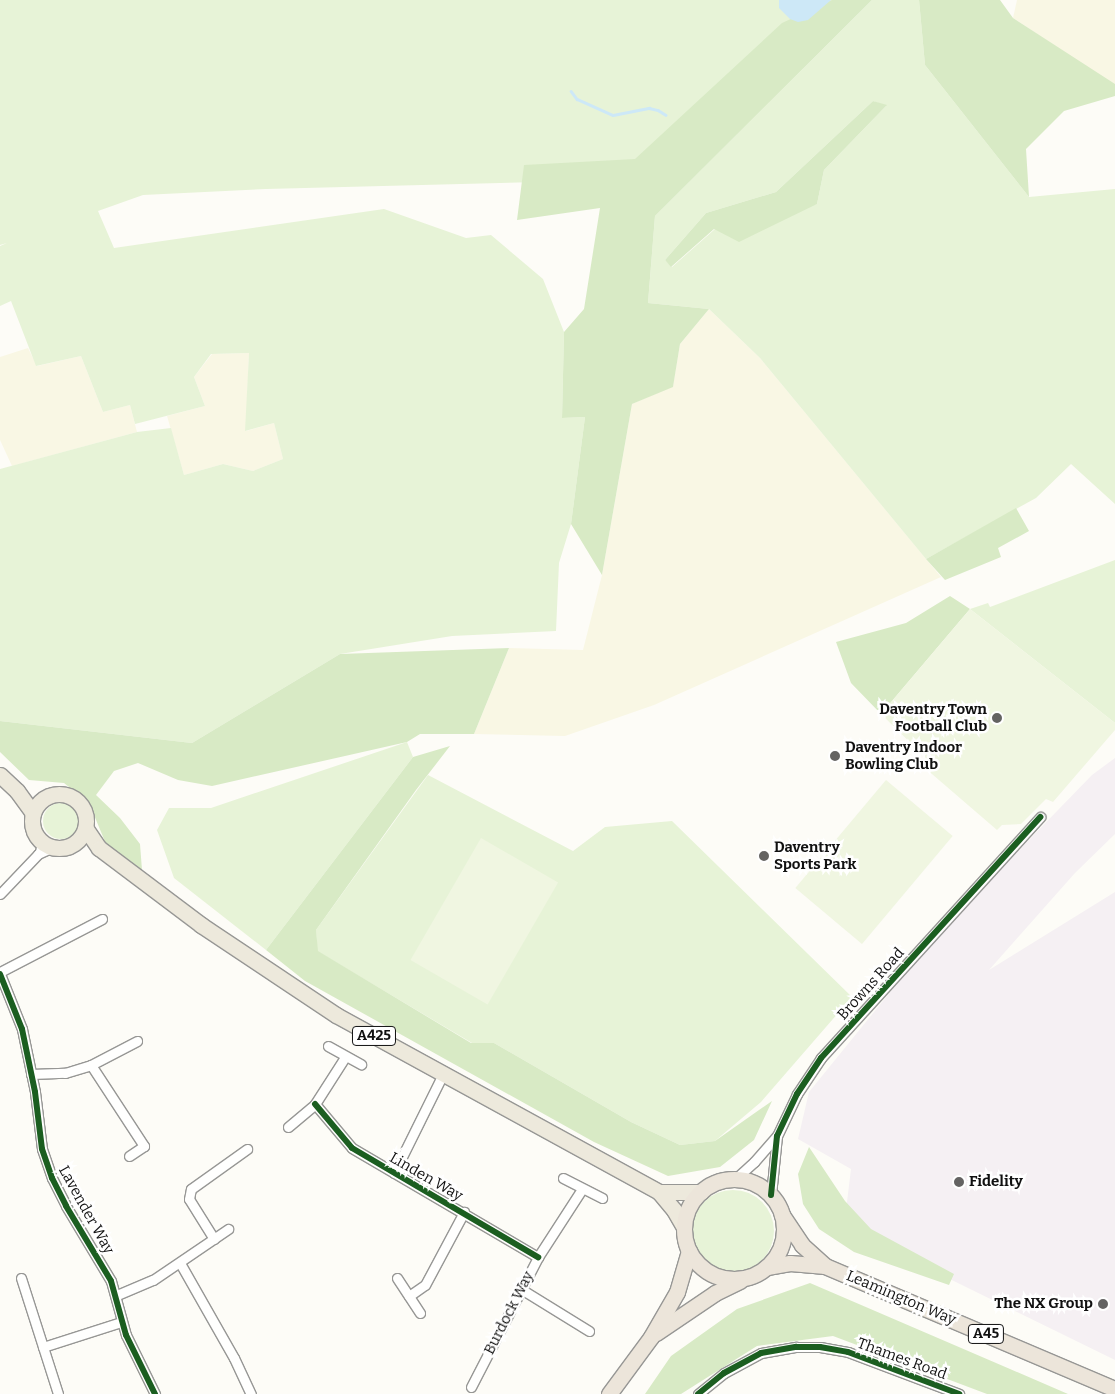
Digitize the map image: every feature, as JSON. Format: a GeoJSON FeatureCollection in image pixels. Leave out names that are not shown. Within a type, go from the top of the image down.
{"type":"FeatureCollection","features":[{"type":"Feature","properties":{"kind":"highway"},"geometry":{"type":"LineString","coordinates":[[651,1337],[714,1293],[746,1278],[767,1267],[782,1245],[784,1231],[782,1215],[771,1195],[757,1184],[734,1180],[713,1184],[701,1192],[688,1208],[684,1227],[689,1251],[698,1264],[716,1276],[730,1279],[746,1278]]}},
{"type":"Feature","properties":{"kind":"highway","name":"Leamington Way"},"geometry":{"type":"LineString","coordinates":[[782,1215],[802,1245],[825,1266],[1115,1389]]}},
{"type":"Feature","properties":{"kind":"highway"},"geometry":{"type":"LineString","coordinates":[[609,1394],[651,1337],[678,1292],[689,1251]]}},
{"type":"Feature","properties":{"kind":"highway","name":"Leamington Way"},"geometry":{"type":"LineString","coordinates":[[767,1267],[790,1264],[825,1266]]}},
{"type":"Feature","properties":{"kind":"main road"},"geometry":{"type":"LineString","coordinates":[[0,775],[18,791],[30,797],[44,798],[62,794],[74,798],[85,811],[86,829],[76,843],[65,848],[47,844],[33,826],[33,814],[18,791]]}},
{"type":"Feature","properties":{"kind":"main road"},"geometry":{"type":"LineString","coordinates":[[33,814],[44,798]]}},
{"type":"Feature","properties":{"kind":"main road","name":"A425"},"geometry":{"type":"LineString","coordinates":[[86,829],[99,848],[201,925],[336,1015],[659,1192]]}},
{"type":"Feature","properties":{"kind":"main road","name":"A425"},"geometry":{"type":"LineString","coordinates":[[76,843],[99,848]]}},
{"type":"Feature","properties":{"kind":"main road"},"geometry":{"type":"LineString","coordinates":[[659,1192],[701,1192]]}},
{"type":"Feature","properties":{"kind":"main road"},"geometry":{"type":"LineString","coordinates":[[659,1192],[674,1210],[684,1227]]}},
{"type":"Feature","properties":{"kind":"street","name":"Browns Road"},"geometry":{"type":"LineString","coordinates":[[771,1195],[778,1136],[797,1094],[821,1058],[1040,817]]}},
{"type":"Feature","properties":{"kind":"street"},"geometry":{"type":"LineString","coordinates":[[0,894],[47,844]]}},
{"type":"Feature","properties":{"kind":"street"},"geometry":{"type":"LineString","coordinates":[[85,916],[91,924]]}},
{"type":"Feature","properties":{"kind":"street"},"geometry":{"type":"LineString","coordinates":[[0,973],[102,919]]}},
{"type":"Feature","properties":{"kind":"street","name":"Lavender Way"},"geometry":{"type":"LineString","coordinates":[[0,973],[22,1029],[42,1149],[52,1178],[66,1206],[111,1281],[117,1295],[121,1322],[126,1335],[155,1394]]}},
{"type":"Feature","properties":{"kind":"street"},"geometry":{"type":"LineString","coordinates":[[31,1074],[65,1073],[91,1065],[136,1041]]}},
{"type":"Feature","properties":{"kind":"street"},"geometry":{"type":"LineString","coordinates":[[328,1046],[345,1058],[361,1064]]}},
{"type":"Feature","properties":{"kind":"street"},"geometry":{"type":"LineString","coordinates":[[288,1127],[315,1104],[345,1058]]}},
{"type":"Feature","properties":{"kind":"street"},"geometry":{"type":"LineString","coordinates":[[91,1065],[144,1146],[129,1156]]}},
{"type":"Feature","properties":{"kind":"street"},"geometry":{"type":"LineString","coordinates":[[394,1173],[443,1074]]}},
{"type":"Feature","properties":{"kind":"street","name":"Linden Way"},"geometry":{"type":"LineString","coordinates":[[315,1104],[352,1148],[538,1257]]}},
{"type":"Feature","properties":{"kind":"street","name":"Browns Road"},"geometry":{"type":"LineString","coordinates":[[734,1180],[778,1136]]}},
{"type":"Feature","properties":{"kind":"street"},"geometry":{"type":"LineString","coordinates":[[214,1239],[189,1200],[191,1189],[247,1149]]}},
{"type":"Feature","properties":{"kind":"street"},"geometry":{"type":"LineString","coordinates":[[562,1178],[602,1198]]}},
{"type":"Feature","properties":{"kind":"street","name":"Burdock Way"},"geometry":{"type":"LineString","coordinates":[[471,1387],[538,1257],[582,1189]]}},
{"type":"Feature","properties":{"kind":"street"},"geometry":{"type":"LineString","coordinates":[[408,1296],[426,1285],[464,1212]]}},
{"type":"Feature","properties":{"kind":"street"},"geometry":{"type":"LineString","coordinates":[[117,1295],[153,1280],[228,1229]]}},
{"type":"Feature","properties":{"kind":"street"},"geometry":{"type":"LineString","coordinates":[[180,1263],[234,1358],[250,1394]]}},
{"type":"Feature","properties":{"kind":"street"},"geometry":{"type":"LineString","coordinates":[[21,1278],[58,1394]]}},
{"type":"Feature","properties":{"kind":"street"},"geometry":{"type":"LineString","coordinates":[[397,1278],[420,1313]]}},
{"type":"Feature","properties":{"kind":"street"},"geometry":{"type":"LineString","coordinates":[[521,1289],[589,1331]]}},
{"type":"Feature","properties":{"kind":"street"},"geometry":{"type":"LineString","coordinates":[[43,1346],[121,1322]]}},
{"type":"Feature","properties":{"kind":"street","name":"Thames Road"},"geometry":{"type":"LineString","coordinates":[[698,1394],[724,1373],[761,1353],[796,1346],[820,1347],[848,1352],[959,1394]]}},
{"type":"Feature","properties":{"kind":"street"},"geometry":{"type":"LineString","coordinates":[[1096,1381],[1115,1383]]}},
{"type":"Feature","properties":{"kind":"shaded area"},"geometry":{"type":"Polygon","coordinates":[[[1017,0],[1115,0],[1115,86],[1013,18],[1017,0]]]}},
{"type":"Feature","properties":{"kind":"shaded area"},"geometry":{"type":"Polygon","coordinates":[[[709,309],[760,358],[941,577],[654,705],[565,736],[474,734],[509,648],[583,650],[602,575],[632,404],[673,386],[680,344],[709,309]]]}},
{"type":"Feature","properties":{"kind":"shaded area"},"geometry":{"type":"Polygon","coordinates":[[[28,348],[37,366],[81,356],[103,412],[130,405],[137,432],[12,466],[0,440],[0,357],[28,348]]]}},
{"type":"Feature","properties":{"kind":"shaded area"},"geometry":{"type":"Polygon","coordinates":[[[249,353],[246,431],[274,423],[283,459],[253,471],[223,464],[184,475],[167,416],[205,406],[194,377],[212,354],[249,353]]]}},
{"type":"Feature","properties":{"kind":"shaded area"},"geometry":{"type":"Polygon","coordinates":[[[1115,758],[1115,834],[1075,873],[989,970],[1115,892],[1115,1360],[866,1238],[846,1210],[851,1169],[798,1139],[809,1092],[900,980],[989,881],[1092,775],[1115,758]]]}},
{"type":"Feature","properties":{"kind":"green space"},"geometry":{"type":"Polygon","coordinates":[[[0,0],[852,0],[644,187],[576,181],[266,189],[143,195],[98,211],[114,248],[384,209],[466,238],[491,235],[543,279],[564,332],[562,418],[585,417],[571,524],[559,563],[556,631],[452,636],[340,654],[192,743],[0,721],[0,469],[137,432],[171,428],[184,475],[223,464],[253,471],[283,459],[274,423],[245,431],[249,353],[211,354],[194,377],[205,406],[135,424],[130,405],[103,412],[81,356],[36,366],[11,301],[0,306],[0,246],[7,243],[0,245],[0,0]]]}},
{"type":"Feature","properties":{"kind":"green space"},"geometry":{"type":"Polygon","coordinates":[[[832,0],[872,0],[655,216],[648,303],[709,309],[680,344],[673,387],[632,404],[602,575],[571,524],[585,417],[562,418],[564,332],[584,309],[600,208],[517,220],[524,165],[635,159],[782,23],[832,0]]]}},
{"type":"Feature","properties":{"kind":"green space"},"geometry":{"type":"Polygon","coordinates":[[[872,0],[919,0],[925,65],[1029,197],[1115,189],[1115,504],[1071,464],[1036,498],[926,559],[760,358],[709,309],[648,303],[655,216],[872,0]],[[873,101],[776,192],[706,213],[665,260],[672,267],[715,229],[817,204],[824,170],[886,106],[873,101]]]}},
{"type":"Feature","properties":{"kind":"green space"},"geometry":{"type":"Polygon","coordinates":[[[919,0],[1000,0],[1013,18],[1115,84],[1115,96],[1064,111],[1026,149],[1029,197],[925,65],[919,0]]]}},
{"type":"Feature","properties":{"kind":"green space"},"geometry":{"type":"Polygon","coordinates":[[[873,101],[887,105],[824,170],[817,204],[739,242],[714,229],[671,267],[665,260],[706,213],[776,192],[873,101]]]}},
{"type":"Feature","properties":{"kind":"green space"},"geometry":{"type":"Polygon","coordinates":[[[1016,508],[1029,531],[998,548],[1001,557],[945,580],[926,559],[1016,508]]]}},
{"type":"Feature","properties":{"kind":"green space"},"geometry":{"type":"Polygon","coordinates":[[[1115,560],[1115,723],[970,609],[988,603],[990,607],[1115,560]]]}},
{"type":"Feature","properties":{"kind":"green space"},"geometry":{"type":"Polygon","coordinates":[[[950,596],[970,609],[881,714],[851,683],[836,642],[906,623],[950,596]]]}},
{"type":"Feature","properties":{"kind":"green space","name":"Daventry Town Football Club"},"geometry":{"type":"Polygon","coordinates":[[[970,609],[1115,723],[1115,730],[1053,802],[1046,799],[1021,824],[1002,825],[997,830],[925,768],[929,761],[881,714],[970,609]]]}},
{"type":"Feature","properties":{"kind":"green space"},"geometry":{"type":"Polygon","coordinates":[[[509,648],[474,734],[420,734],[407,742],[212,786],[178,780],[138,763],[114,771],[96,795],[120,818],[140,844],[142,870],[106,844],[89,803],[64,783],[29,780],[0,752],[0,721],[192,743],[340,654],[509,648]]]}},
{"type":"Feature","properties":{"kind":"green space"},"geometry":{"type":"Polygon","coordinates":[[[407,742],[413,757],[266,950],[174,878],[157,830],[169,808],[211,808],[407,742]]]}},
{"type":"Feature","properties":{"kind":"green space"},"geometry":{"type":"Polygon","coordinates":[[[450,746],[416,790],[316,930],[318,951],[471,1043],[494,1043],[631,1122],[680,1145],[715,1141],[772,1101],[754,1140],[720,1167],[668,1176],[594,1142],[305,981],[266,950],[413,757],[450,746]]]}},
{"type":"Feature","properties":{"kind":"green space"},"geometry":{"type":"Polygon","coordinates":[[[428,775],[573,851],[605,827],[672,821],[852,997],[761,1102],[715,1141],[680,1145],[631,1122],[494,1043],[472,1043],[317,951],[316,930],[428,775]]]}},
{"type":"Feature","properties":{"kind":"green space"},"geometry":{"type":"Polygon","coordinates":[[[886,780],[953,836],[862,944],[795,888],[886,780]]]}},
{"type":"Feature","properties":{"kind":"green space"},"geometry":{"type":"Polygon","coordinates":[[[61,803],[74,808],[79,821],[74,834],[61,839],[48,834],[43,821],[48,808],[61,803]]]}},
{"type":"Feature","properties":{"kind":"green space"},"geometry":{"type":"Polygon","coordinates":[[[481,838],[558,882],[488,1005],[410,960],[481,838]]]}},
{"type":"Feature","properties":{"kind":"green space"},"geometry":{"type":"Polygon","coordinates":[[[809,1147],[845,1201],[871,1229],[954,1274],[949,1285],[854,1252],[819,1229],[803,1204],[798,1174],[809,1147]]]}},
{"type":"Feature","properties":{"kind":"green space"},"geometry":{"type":"Polygon","coordinates":[[[733,1190],[749,1193],[762,1202],[771,1215],[774,1231],[771,1247],[762,1260],[749,1269],[733,1272],[717,1269],[704,1260],[695,1247],[692,1231],[695,1215],[704,1202],[717,1193],[733,1190]]]}},
{"type":"Feature","properties":{"kind":"green space"},"geometry":{"type":"Polygon","coordinates":[[[810,1283],[1068,1394],[987,1394],[833,1336],[757,1346],[681,1394],[645,1394],[671,1356],[737,1309],[810,1283]]]}},
{"type":"Feature","properties":{"kind":"water"},"geometry":{"type":"Polygon","coordinates":[[[779,0],[831,0],[808,20],[798,22],[790,19],[779,8],[779,0]]]}},
{"type":"Feature","properties":{"kind":"waterway"},"geometry":{"type":"LineString","coordinates":[[571,91],[577,99],[613,115],[649,108],[658,110],[666,115]]}},
{"type":"Feature","properties":{"kind":"cycle path"},"geometry":{"type":"LineString","coordinates":[[771,1195],[777,1136],[797,1094],[821,1058],[1040,817]]}},
{"type":"Feature","properties":{"kind":"cycle path"},"geometry":{"type":"LineString","coordinates":[[0,974],[22,1029],[35,1092],[42,1149],[52,1178],[66,1206],[111,1281],[126,1335],[155,1394]]}},
{"type":"Feature","properties":{"kind":"cycle path"},"geometry":{"type":"LineString","coordinates":[[315,1104],[352,1148],[538,1257]]}},
{"type":"Feature","properties":{"kind":"cycle path"},"geometry":{"type":"LineString","coordinates":[[698,1394],[724,1373],[761,1353],[796,1347],[820,1347],[848,1352],[959,1394]]}},
{"type":"Feature","properties":{"kind":"place","name":"Daventry Town Football Club"},"geometry":{"type":"Point","coordinates":[997,718]}},
{"type":"Feature","properties":{"kind":"place","name":"Daventry Indoor Bowling Club"},"geometry":{"type":"Point","coordinates":[835,756]}},
{"type":"Feature","properties":{"kind":"place","name":"Daventry Sports Park"},"geometry":{"type":"Point","coordinates":[764,856]}},
{"type":"Feature","properties":{"kind":"place","name":"Fidelity"},"geometry":{"type":"Point","coordinates":[959,1182]}},
{"type":"Feature","properties":{"kind":"place","name":"The NX Group"},"geometry":{"type":"Point","coordinates":[1103,1304]}}]}
